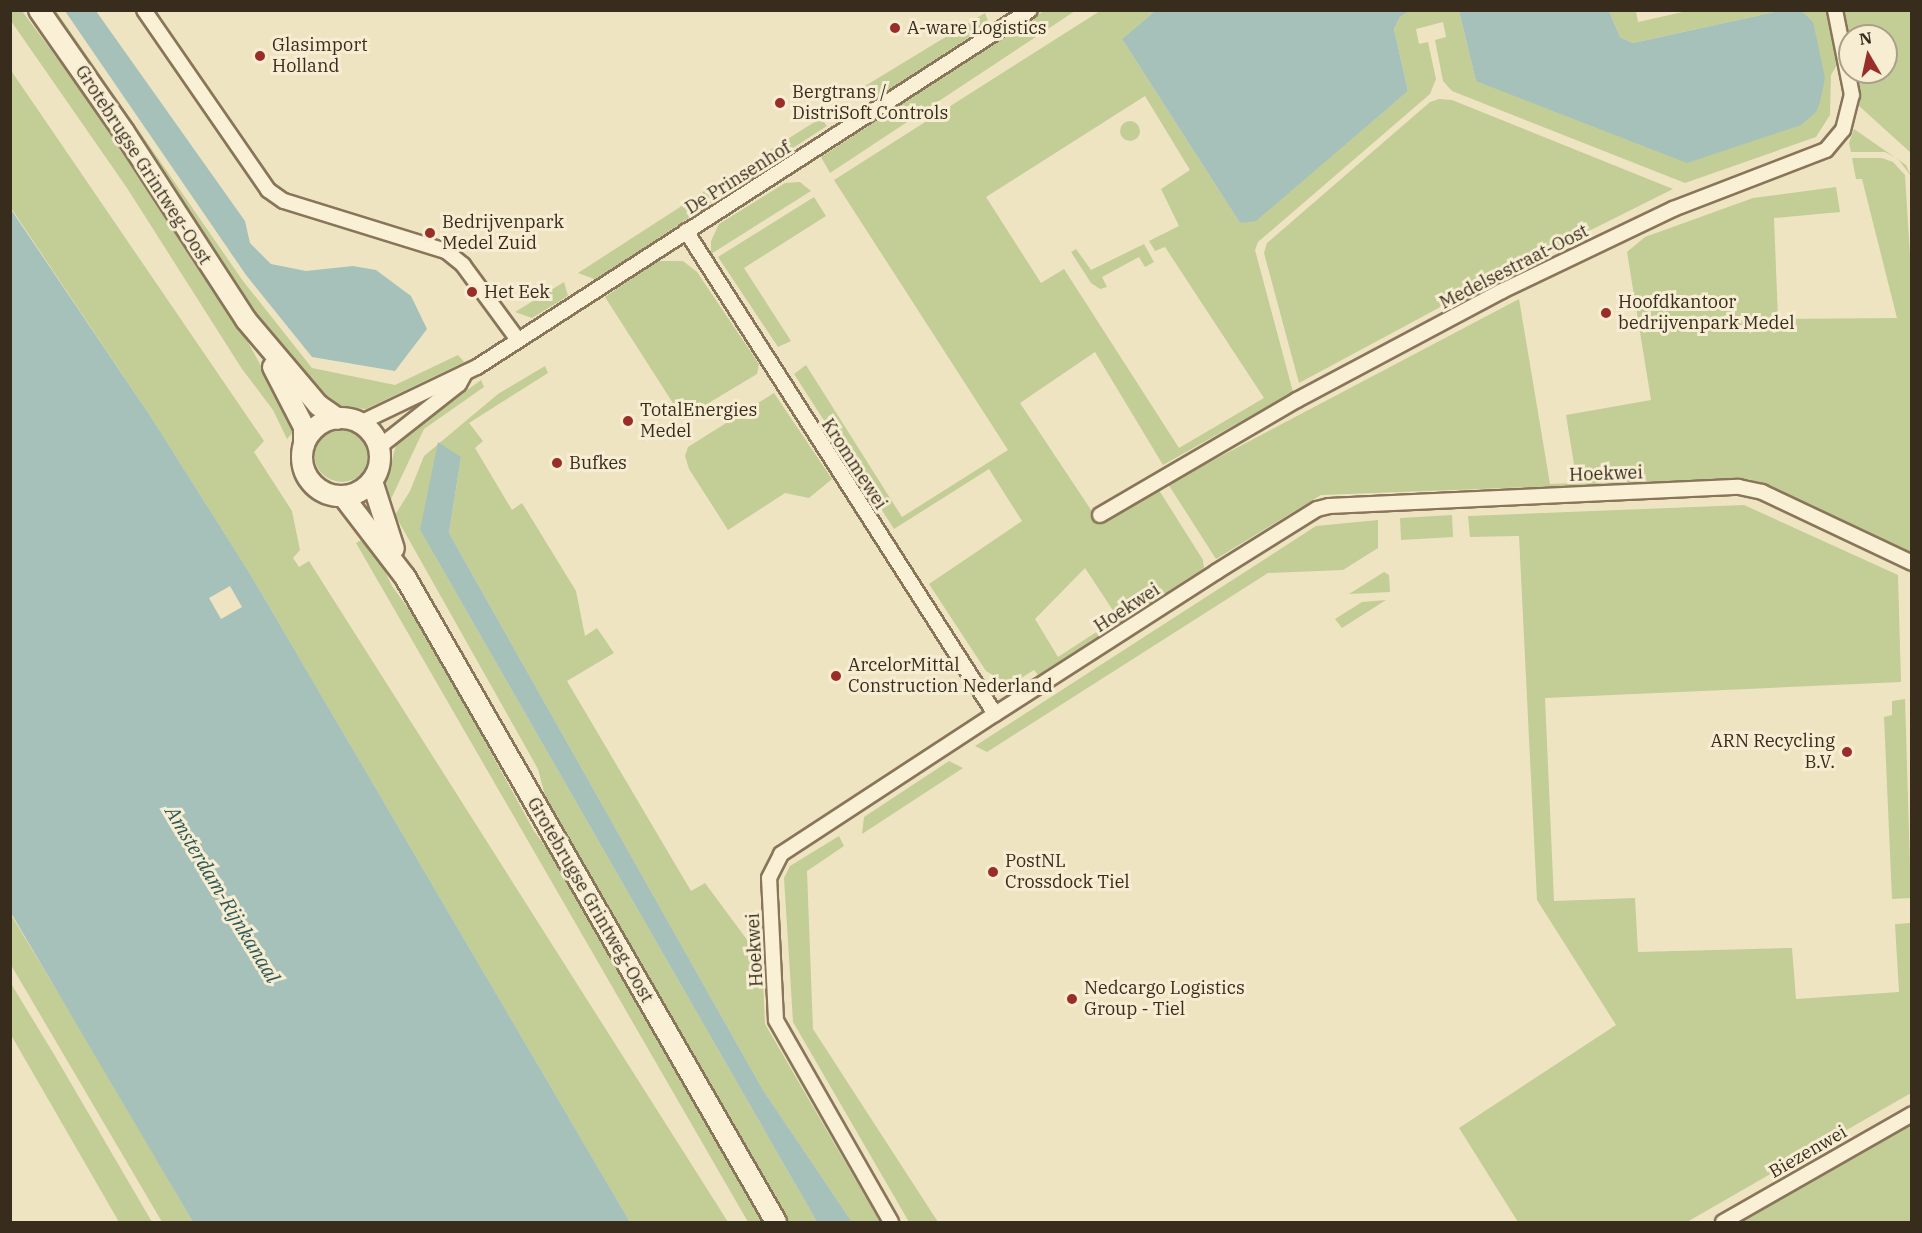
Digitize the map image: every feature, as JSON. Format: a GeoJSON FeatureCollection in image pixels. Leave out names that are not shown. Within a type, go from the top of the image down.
{"type":"FeatureCollection","features":[{"type":"Feature","properties":{"kind":"street","name":"Grotebrugse Grintweg-Oost"},"geometry":{"type":"LineString","coordinates":[[39,10],[124,132],[246,320],[304,427],[304,445]]}},
{"type":"Feature","properties":{"kind":"street","name":"De Prinsenhof"},"geometry":{"type":"LineString","coordinates":[[379,447],[459,384],[465,374],[1030,10]]}},
{"type":"Feature","properties":{"kind":"street","name":"Medelsestraat-Oost"},"geometry":{"type":"LineString","coordinates":[[1100,514],[1258,422],[1502,291],[1673,209],[1826,150],[1843,130],[1852,95],[1835,10]]}},
{"type":"Feature","properties":{"kind":"street"},"geometry":{"type":"LineString","coordinates":[[146,11],[268,190],[284,201],[446,251],[463,265],[518,340]]}},
{"type":"Feature","properties":{"kind":"street","name":"Krommewei"},"geometry":{"type":"LineString","coordinates":[[686,231],[994,714]]}},
{"type":"Feature","properties":{"kind":"street","name":"Grotebrugse Grintweg-Oost"},"geometry":{"type":"LineString","coordinates":[[246,320],[318,405],[338,419]]}},
{"type":"Feature","properties":{"kind":"street","name":"De Prinsenhof"},"geometry":{"type":"LineString","coordinates":[[360,423],[455,375],[465,374]]}},
{"type":"Feature","properties":{"kind":"street"},"geometry":{"type":"LineString","coordinates":[[338,419],[360,423],[379,447],[380,459],[372,481],[354,494],[344,496],[320,490],[311,482],[304,470],[304,445],[317,427],[338,419]]}},
{"type":"Feature","properties":{"kind":"street","name":"Grotebrugse Grintweg-Oost"},"geometry":{"type":"LineString","coordinates":[[372,481],[405,577]]}},
{"type":"Feature","properties":{"kind":"street","name":"Hoekwei"},"geometry":{"type":"LineString","coordinates":[[891,1222],[776,1020],[769,878],[782,854],[994,714],[1317,509],[1329,506],[1739,487],[1762,492],[1911,563]]}},
{"type":"Feature","properties":{"kind":"street","name":"Grotebrugse Grintweg-Oost"},"geometry":{"type":"LineString","coordinates":[[344,496],[405,577],[776,1222]]}},
{"type":"Feature","properties":{"kind":"street","name":"Biezenwei"},"geometry":{"type":"LineString","coordinates":[[1723,1222],[1911,1114]]}},
{"type":"Feature","properties":{"kind":"green space"},"geometry":{"type":"Polygon","coordinates":[[[10,11],[22,11],[92,105],[240,328],[296,429],[287,439],[273,410],[242,369],[127,188],[11,21],[10,11]]]}},
{"type":"Feature","properties":{"kind":"green space"},"geometry":{"type":"Polygon","coordinates":[[[47,11],[56,11],[243,281],[312,368],[395,385],[458,355],[464,362],[366,409],[333,407],[286,359],[168,180],[47,11]]]}},
{"type":"Feature","properties":{"kind":"green space"},"geometry":{"type":"Polygon","coordinates":[[[1044,11],[1075,11],[830,173],[821,157],[1044,11]]]}},
{"type":"Feature","properties":{"kind":"green space"},"geometry":{"type":"Polygon","coordinates":[[[1100,11],[1155,11],[1122,39],[1240,223],[1256,220],[1408,91],[1394,29],[1400,17],[1410,11],[1459,11],[1476,81],[1813,23],[1802,11],[1827,11],[1838,63],[1831,75],[1830,115],[1816,137],[1685,183],[1452,91],[1443,81],[1435,40],[1446,37],[1443,22],[1416,29],[1419,44],[1428,42],[1436,79],[1430,94],[1258,242],[1255,250],[1293,392],[1163,465],[1095,352],[1020,403],[1099,522],[1157,487],[1203,560],[1204,568],[1116,625],[1114,621],[1118,618],[1085,568],[1035,619],[1058,657],[1104,627],[1106,631],[1038,675],[1034,670],[1018,680],[1003,681],[986,671],[929,584],[1022,521],[989,469],[894,529],[794,374],[806,365],[902,517],[1008,450],[834,180],[1100,11]],[[1145,96],[986,197],[1041,283],[1064,269],[1179,448],[1264,398],[1165,247],[1155,251],[1149,241],[1179,226],[1161,189],[1190,170],[1145,96]]]}},
{"type":"Feature","properties":{"kind":"green space"},"geometry":{"type":"Polygon","coordinates":[[[1609,11],[1636,11],[1638,22],[1687,11],[1779,11],[1633,43],[1620,37],[1609,11]]]}},
{"type":"Feature","properties":{"kind":"green space"},"geometry":{"type":"Polygon","coordinates":[[[1841,11],[1911,11],[1911,153],[1858,105],[1855,84],[1898,84],[1898,24],[1844,24],[1841,11]]]}},
{"type":"Feature","properties":{"kind":"green space"},"geometry":{"type":"Polygon","coordinates":[[[985,13],[989,24],[874,100],[865,86],[985,13]]]}},
{"type":"Feature","properties":{"kind":"green space"},"geometry":{"type":"Polygon","coordinates":[[[10,69],[264,441],[254,452],[292,511],[300,550],[293,558],[299,567],[309,561],[728,1222],[630,1222],[249,572],[151,417],[11,208],[10,69]]]}},
{"type":"Feature","properties":{"kind":"green space"},"geometry":{"type":"Polygon","coordinates":[[[1439,99],[1452,100],[1673,189],[1485,283],[1299,383],[1264,253],[1267,243],[1430,102],[1439,99]]]}},
{"type":"Feature","properties":{"kind":"green space"},"geometry":{"type":"Polygon","coordinates":[[[821,118],[827,126],[754,173],[746,165],[821,118]]]}},
{"type":"Feature","properties":{"kind":"green space"},"geometry":{"type":"Polygon","coordinates":[[[1126,121],[1134,121],[1140,127],[1140,135],[1134,141],[1126,141],[1120,135],[1120,127],[1126,121]]]}},
{"type":"Feature","properties":{"kind":"green space"},"geometry":{"type":"Polygon","coordinates":[[[1854,129],[1895,157],[1885,152],[1851,152],[1849,143],[1854,129]]]}},
{"type":"Feature","properties":{"kind":"green space"},"geometry":{"type":"Polygon","coordinates":[[[1852,158],[1882,158],[1893,162],[1905,175],[1912,288],[1911,552],[1749,479],[1321,495],[1216,559],[1168,484],[1519,299],[1550,484],[1577,483],[1566,415],[1651,400],[1627,252],[1645,237],[1753,198],[1836,187],[1840,212],[1774,218],[1778,319],[1897,318],[1862,179],[1856,179],[1852,158]]]}},
{"type":"Feature","properties":{"kind":"green space"},"geometry":{"type":"Polygon","coordinates":[[[1899,160],[1906,165],[1911,176],[1899,160]]]}},
{"type":"Feature","properties":{"kind":"green space"},"geometry":{"type":"Polygon","coordinates":[[[800,182],[811,191],[711,254],[711,241],[719,224],[785,183],[800,182]]]}},
{"type":"Feature","properties":{"kind":"green space"},"geometry":{"type":"Polygon","coordinates":[[[711,187],[712,202],[597,280],[578,273],[711,187]]]}},
{"type":"Feature","properties":{"kind":"green space"},"geometry":{"type":"Polygon","coordinates":[[[814,197],[826,216],[744,268],[791,341],[778,347],[718,257],[814,197]]]}},
{"type":"Feature","properties":{"kind":"green space"},"geometry":{"type":"Polygon","coordinates":[[[1144,244],[1154,262],[1145,267],[1139,257],[1102,277],[1107,287],[1100,289],[1091,283],[1071,252],[1076,249],[1091,270],[1144,244]]]}},
{"type":"Feature","properties":{"kind":"green space"},"geometry":{"type":"Polygon","coordinates":[[[657,261],[683,261],[697,272],[759,364],[757,374],[687,416],[678,411],[605,297],[657,261]]]}},
{"type":"Feature","properties":{"kind":"green space"},"geometry":{"type":"Polygon","coordinates":[[[564,282],[568,296],[532,318],[515,312],[564,282]]]}},
{"type":"Feature","properties":{"kind":"green space"},"geometry":{"type":"Polygon","coordinates":[[[545,366],[548,373],[469,423],[483,441],[475,448],[512,510],[522,503],[576,591],[585,636],[597,628],[614,653],[567,681],[691,891],[705,883],[762,960],[765,1024],[880,1222],[852,1222],[763,1090],[449,533],[461,457],[420,530],[817,1222],[788,1222],[550,815],[538,769],[395,515],[410,491],[424,456],[498,394],[545,366]]]}},
{"type":"Feature","properties":{"kind":"green space"},"geometry":{"type":"Polygon","coordinates":[[[481,380],[484,387],[424,429],[391,499],[386,483],[397,441],[481,380]]]}},
{"type":"Feature","properties":{"kind":"green space"},"geometry":{"type":"Polygon","coordinates":[[[774,393],[832,479],[809,498],[785,493],[728,530],[689,469],[685,456],[688,447],[774,393]]]}},
{"type":"Feature","properties":{"kind":"green space"},"geometry":{"type":"Polygon","coordinates":[[[342,426],[353,428],[362,434],[368,443],[370,454],[368,465],[362,474],[353,480],[342,482],[331,480],[322,474],[316,465],[314,454],[316,443],[322,434],[331,428],[342,426]]]}},
{"type":"Feature","properties":{"kind":"green space"},"geometry":{"type":"Polygon","coordinates":[[[1744,505],[1898,575],[1901,682],[1545,698],[1554,901],[1635,898],[1638,952],[1792,948],[1796,999],[1899,992],[1895,924],[1911,923],[1911,1093],[1687,1222],[1518,1222],[1459,1128],[1616,1025],[1537,900],[1519,536],[1470,537],[1468,516],[1744,505]]]}},
{"type":"Feature","properties":{"kind":"green space"},"geometry":{"type":"Polygon","coordinates":[[[1452,515],[1453,537],[1401,540],[1400,518],[1452,515]]]}},
{"type":"Feature","properties":{"kind":"green space"},"geometry":{"type":"Polygon","coordinates":[[[1378,520],[1378,548],[1343,570],[1268,573],[987,752],[975,746],[1316,526],[1378,520]]]}},
{"type":"Feature","properties":{"kind":"green space"},"geometry":{"type":"Polygon","coordinates":[[[368,536],[392,586],[424,630],[534,831],[571,881],[763,1222],[748,1222],[356,543],[368,536]]]}},
{"type":"Feature","properties":{"kind":"green space"},"geometry":{"type":"Polygon","coordinates":[[[1384,572],[1389,575],[1390,592],[1349,594],[1384,572]]]}},
{"type":"Feature","properties":{"kind":"green space"},"geometry":{"type":"Polygon","coordinates":[[[1386,600],[1342,628],[1335,619],[1362,602],[1386,600]]]}},
{"type":"Feature","properties":{"kind":"green space"},"geometry":{"type":"Polygon","coordinates":[[[1905,699],[1911,898],[1892,899],[1884,717],[1892,715],[1892,701],[1905,699]]]}},
{"type":"Feature","properties":{"kind":"green space"},"geometry":{"type":"Polygon","coordinates":[[[949,761],[963,768],[862,834],[864,817],[949,761]]]}},
{"type":"Feature","properties":{"kind":"green space"},"geometry":{"type":"Polygon","coordinates":[[[839,836],[844,846],[807,871],[813,1029],[938,1222],[909,1222],[793,1022],[784,878],[790,866],[839,836]]]}},
{"type":"Feature","properties":{"kind":"green space"},"geometry":{"type":"Polygon","coordinates":[[[10,913],[193,1222],[162,1222],[11,965],[10,913]]]}},
{"type":"Feature","properties":{"kind":"green space"},"geometry":{"type":"Polygon","coordinates":[[[10,982],[152,1222],[119,1222],[11,1035],[10,982]]]}},
{"type":"Feature","properties":{"kind":"green space"},"geometry":{"type":"Polygon","coordinates":[[[1911,1123],[1911,1222],[1742,1222],[1911,1123]]]}},
{"type":"Feature","properties":{"kind":"water"},"geometry":{"type":"Polygon","coordinates":[[[65,11],[96,11],[245,221],[250,243],[271,264],[306,271],[353,266],[376,270],[411,296],[427,329],[395,371],[312,357],[246,275],[65,11]]]}},
{"type":"Feature","properties":{"kind":"water"},"geometry":{"type":"Polygon","coordinates":[[[1155,11],[1410,11],[1400,17],[1394,29],[1408,91],[1256,221],[1240,223],[1122,39],[1155,11]]]}},
{"type":"Feature","properties":{"kind":"water"},"geometry":{"type":"Polygon","coordinates":[[[1459,11],[1609,11],[1620,37],[1633,43],[1779,11],[1802,11],[1813,22],[1825,78],[1820,102],[1816,112],[1801,125],[1687,163],[1476,81],[1459,11]]]}},
{"type":"Feature","properties":{"kind":"water","name":"Amsterdam-Rijnkanaal"},"geometry":{"type":"Polygon","coordinates":[[[10,208],[151,417],[249,572],[630,1222],[193,1222],[11,913],[10,208]]]}},
{"type":"Feature","properties":{"kind":"water"},"geometry":{"type":"Polygon","coordinates":[[[438,442],[461,457],[449,533],[763,1090],[852,1222],[817,1222],[420,530],[438,442]]]}},
{"type":"Feature","properties":{"kind":"pier"},"geometry":{"type":"Polygon","coordinates":[[[230,586],[242,607],[221,619],[209,598],[230,586]]]}},
{"type":"Feature","properties":{"kind":"place","name":"A-ware Logistics"},"geometry":{"type":"Point","coordinates":[895,28]}},
{"type":"Feature","properties":{"kind":"place","name":"Glasimport Holland"},"geometry":{"type":"Point","coordinates":[260,56]}},
{"type":"Feature","properties":{"kind":"place","name":"Bergtrans / DistriSoft Controls"},"geometry":{"type":"Point","coordinates":[780,103]}},
{"type":"Feature","properties":{"kind":"place","name":"Bedrijvenpark Medel Zuid"},"geometry":{"type":"Point","coordinates":[430,233]}},
{"type":"Feature","properties":{"kind":"place","name":"Het Eek"},"geometry":{"type":"Point","coordinates":[472,292]}},
{"type":"Feature","properties":{"kind":"place","name":"Hoofdkantoor bedrijvenpark Medel"},"geometry":{"type":"Point","coordinates":[1606,313]}},
{"type":"Feature","properties":{"kind":"place","name":"TotalEnergies Medel"},"geometry":{"type":"Point","coordinates":[628,421]}},
{"type":"Feature","properties":{"kind":"place","name":"Bufkes"},"geometry":{"type":"Point","coordinates":[557,463]}},
{"type":"Feature","properties":{"kind":"place","name":"ArcelorMittal Construction Nederland"},"geometry":{"type":"Point","coordinates":[836,676]}},
{"type":"Feature","properties":{"kind":"place","name":"ARN Recycling B.V."},"geometry":{"type":"Point","coordinates":[1847,752]}},
{"type":"Feature","properties":{"kind":"place","name":"PostNL Crossdock Tiel"},"geometry":{"type":"Point","coordinates":[993,872]}},
{"type":"Feature","properties":{"kind":"place","name":"Nedcargo Logistics Group - Tiel"},"geometry":{"type":"Point","coordinates":[1072,999]}}]}
